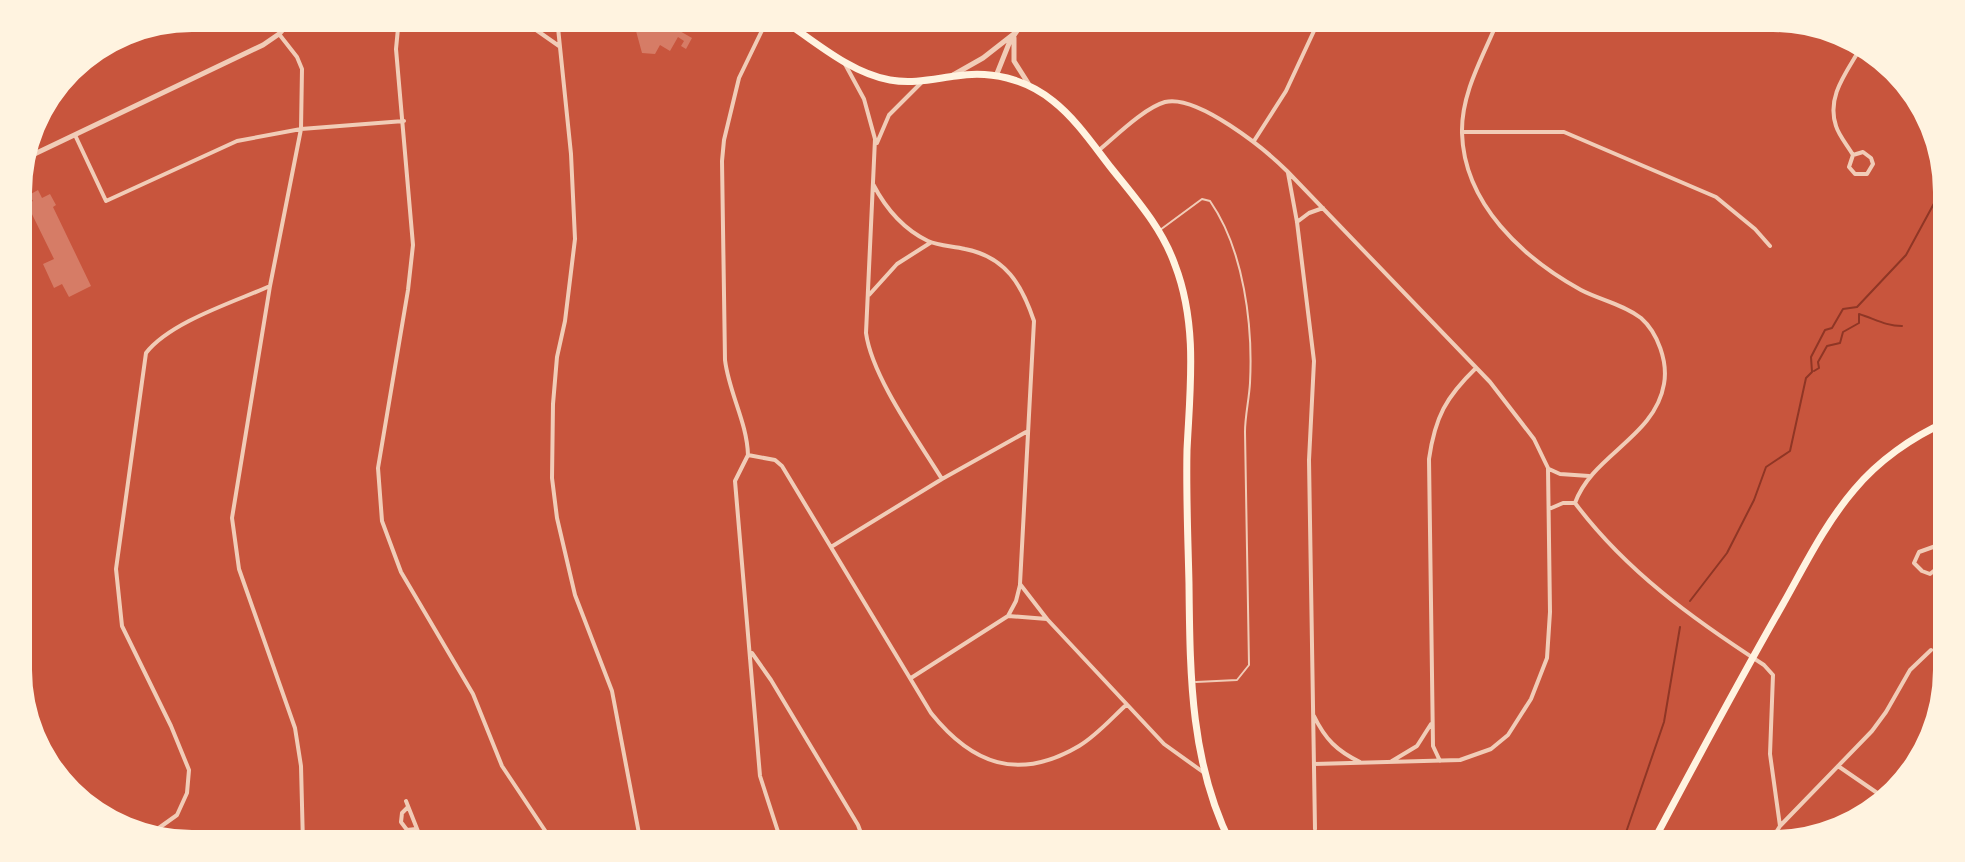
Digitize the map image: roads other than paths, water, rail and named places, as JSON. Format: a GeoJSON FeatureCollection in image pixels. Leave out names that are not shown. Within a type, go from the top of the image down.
{"type":"FeatureCollection","features":[{"type":"Feature","properties":{"kind":"main road"},"geometry":{"type":"LineString","coordinates":[[801,32],[842,59],[881,78],[922,82],[969,74],[996,76],[1033,88],[1067,113],[1159,230],[1180,280],[1187,310],[1192,360],[1187,469],[1191,682],[1203,772],[1224,830]]}},
{"type":"Feature","properties":{"kind":"main road"},"geometry":{"type":"LineString","coordinates":[[1659,830],[1752,657],[1833,516],[1855,488],[1882,462],[1933,429]]}},
{"type":"Feature","properties":{"kind":"street"},"geometry":{"type":"LineString","coordinates":[[397,32],[413,245],[378,468],[382,521],[401,572],[473,694],[502,766],[545,830]]}},
{"type":"Feature","properties":{"kind":"street"},"geometry":{"type":"LineString","coordinates":[[539,32],[559,46]]}},
{"type":"Feature","properties":{"kind":"street"},"geometry":{"type":"LineString","coordinates":[[558,32],[571,154],[575,239],[565,321],[557,357],[552,418],[552,478],[557,518],[575,595],[612,691],[638,830]]}},
{"type":"Feature","properties":{"kind":"street"},"geometry":{"type":"LineString","coordinates":[[761,32],[739,78],[724,140],[725,360],[748,443],[748,455],[735,481],[760,776],[777,830]]}},
{"type":"Feature","properties":{"kind":"street"},"geometry":{"type":"LineString","coordinates":[[1254,141],[1286,91],[1313,32]]}},
{"type":"Feature","properties":{"kind":"street"},"geometry":{"type":"LineString","coordinates":[[1493,32],[1472,79],[1462,132],[1471,176],[1484,204],[1501,228],[1547,269],[1584,292],[1620,305],[1642,319],[1657,339],[1665,364],[1664,384],[1646,422],[1589,476],[1580,488],[1575,503]]}},
{"type":"Feature","properties":{"kind":"street"},"geometry":{"type":"LineString","coordinates":[[996,76],[1015,33]]}},
{"type":"Feature","properties":{"kind":"street"},"geometry":{"type":"LineString","coordinates":[[949,77],[983,58],[1015,33]]}},
{"type":"Feature","properties":{"kind":"street"},"geometry":{"type":"LineString","coordinates":[[1015,33],[1012,47],[1014,61],[1019,73],[1033,88]]}},
{"type":"Feature","properties":{"kind":"street"},"geometry":{"type":"LineString","coordinates":[[36,153],[263,45],[279,34],[297,57],[302,69],[301,129],[270,286],[232,518],[239,569],[295,728],[301,766],[303,830]]}},
{"type":"Feature","properties":{"kind":"street"},"geometry":{"type":"LineString","coordinates":[[1853,155],[1836,126],[1834,105],[1837,87],[1856,55]]}},
{"type":"Feature","properties":{"kind":"street"},"geometry":{"type":"LineString","coordinates":[[842,59],[868,109],[875,149],[866,333],[870,356],[942,479]]}},
{"type":"Feature","properties":{"kind":"street"},"geometry":{"type":"LineString","coordinates":[[875,149],[889,115],[922,82]]}},
{"type":"Feature","properties":{"kind":"street"},"geometry":{"type":"LineString","coordinates":[[1098,151],[1148,111],[1169,101],[1191,104],[1254,141],[1287,171],[1476,368],[1511,407],[1534,439],[1548,468],[1547,658],[1520,719],[1508,735],[1491,749],[1460,760],[1314,764]]}},
{"type":"Feature","properties":{"kind":"street"},"geometry":{"type":"LineString","coordinates":[[74,135],[106,201],[237,141],[301,129],[404,121]]}},
{"type":"Feature","properties":{"kind":"street"},"geometry":{"type":"LineString","coordinates":[[1462,132],[1564,132],[1716,197],[1755,229],[1770,246]]}},
{"type":"Feature","properties":{"kind":"street"},"geometry":{"type":"LineString","coordinates":[[1863,152],[1871,158],[1873,164],[1867,174],[1859,176],[1852,172],[1849,163],[1853,155],[1863,152]]}},
{"type":"Feature","properties":{"kind":"street"},"geometry":{"type":"LineString","coordinates":[[1287,171],[1297,222],[1314,361],[1309,460],[1315,829]]}},
{"type":"Feature","properties":{"kind":"street"},"geometry":{"type":"LineString","coordinates":[[873,184],[884,204],[902,225],[930,243],[970,250],[994,260],[1016,277],[1034,321],[1020,584],[1016,601],[1008,616],[911,678]]}},
{"type":"Feature","properties":{"kind":"street"},"geometry":{"type":"LineString","coordinates":[[1297,222],[1323,208]]}},
{"type":"Feature","properties":{"kind":"street"},"geometry":{"type":"LineString","coordinates":[[868,297],[897,264],[930,243]]}},
{"type":"Feature","properties":{"kind":"street"},"geometry":{"type":"LineString","coordinates":[[160,827],[177,815],[187,793],[189,770],[122,626],[116,569],[146,353],[157,339],[270,286]]}},
{"type":"Feature","properties":{"kind":"street"},"geometry":{"type":"LineString","coordinates":[[1441,761],[1433,746],[1432,721],[1429,459],[1438,417],[1448,398],[1476,368]]}},
{"type":"Feature","properties":{"kind":"street"},"geometry":{"type":"LineString","coordinates":[[831,547],[1027,431]]}},
{"type":"Feature","properties":{"kind":"street"},"geometry":{"type":"LineString","coordinates":[[748,455],[775,460],[782,466],[931,713],[949,735],[972,753],[997,762],[1022,765],[1050,759],[1080,746],[1127,704]]}},
{"type":"Feature","properties":{"kind":"street"},"geometry":{"type":"LineString","coordinates":[[1548,468],[1560,474],[1589,476]]}},
{"type":"Feature","properties":{"kind":"street"},"geometry":{"type":"LineString","coordinates":[[1549,509],[1563,503],[1575,503]]}},
{"type":"Feature","properties":{"kind":"street"},"geometry":{"type":"LineString","coordinates":[[1575,503],[1610,546],[1641,575],[1687,614],[1752,657],[1773,675],[1770,754],[1780,826]]}},
{"type":"Feature","properties":{"kind":"street"},"geometry":{"type":"LineString","coordinates":[[1933,548],[1919,552],[1914,563],[1922,571],[1930,574],[1933,572]]}},
{"type":"Feature","properties":{"kind":"street"},"geometry":{"type":"LineString","coordinates":[[1020,584],[1047,619],[1168,748],[1203,772]]}},
{"type":"Feature","properties":{"kind":"street"},"geometry":{"type":"LineString","coordinates":[[1008,616],[1047,619]]}},
{"type":"Feature","properties":{"kind":"street"},"geometry":{"type":"LineString","coordinates":[[1778,830],[1872,731],[1910,670],[1931,650]]}},
{"type":"Feature","properties":{"kind":"street"},"geometry":{"type":"LineString","coordinates":[[750,651],[771,680],[860,830]]}},
{"type":"Feature","properties":{"kind":"street"},"geometry":{"type":"LineString","coordinates":[[1313,715],[1323,735],[1333,746],[1362,763]]}},
{"type":"Feature","properties":{"kind":"street"},"geometry":{"type":"LineString","coordinates":[[1390,762],[1417,746],[1432,721]]}},
{"type":"Feature","properties":{"kind":"street"},"geometry":{"type":"LineString","coordinates":[[1838,766],[1876,792]]}},
{"type":"Feature","properties":{"kind":"street"},"geometry":{"type":"LineString","coordinates":[[407,804],[417,829],[407,830],[401,822],[407,804]]}},
{"type":"Feature","properties":{"kind":"lane"},"geometry":{"type":"LineString","coordinates":[[1159,230],[1202,199],[1212,204],[1236,260],[1245,299],[1249,345],[1250,383],[1245,424],[1249,665],[1243,676],[1230,683],[1191,682]]}},
{"type":"Feature","properties":{"kind":"waterway"},"geometry":{"type":"LineString","coordinates":[[1690,601],[1727,553],[1754,500],[1766,467],[1790,451],[1806,378],[1812,372],[1811,357],[1825,330],[1832,328],[1843,309],[1857,307],[1906,255],[1933,205]]}},
{"type":"Feature","properties":{"kind":"waterway"},"geometry":{"type":"LineString","coordinates":[[1814,371],[1819,368],[1818,362],[1827,346],[1840,343],[1843,332],[1859,323],[1859,314],[1902,326]]}},
{"type":"Feature","properties":{"kind":"waterway"},"geometry":{"type":"LineString","coordinates":[[1627,830],[1664,722],[1680,627]]}}]}
